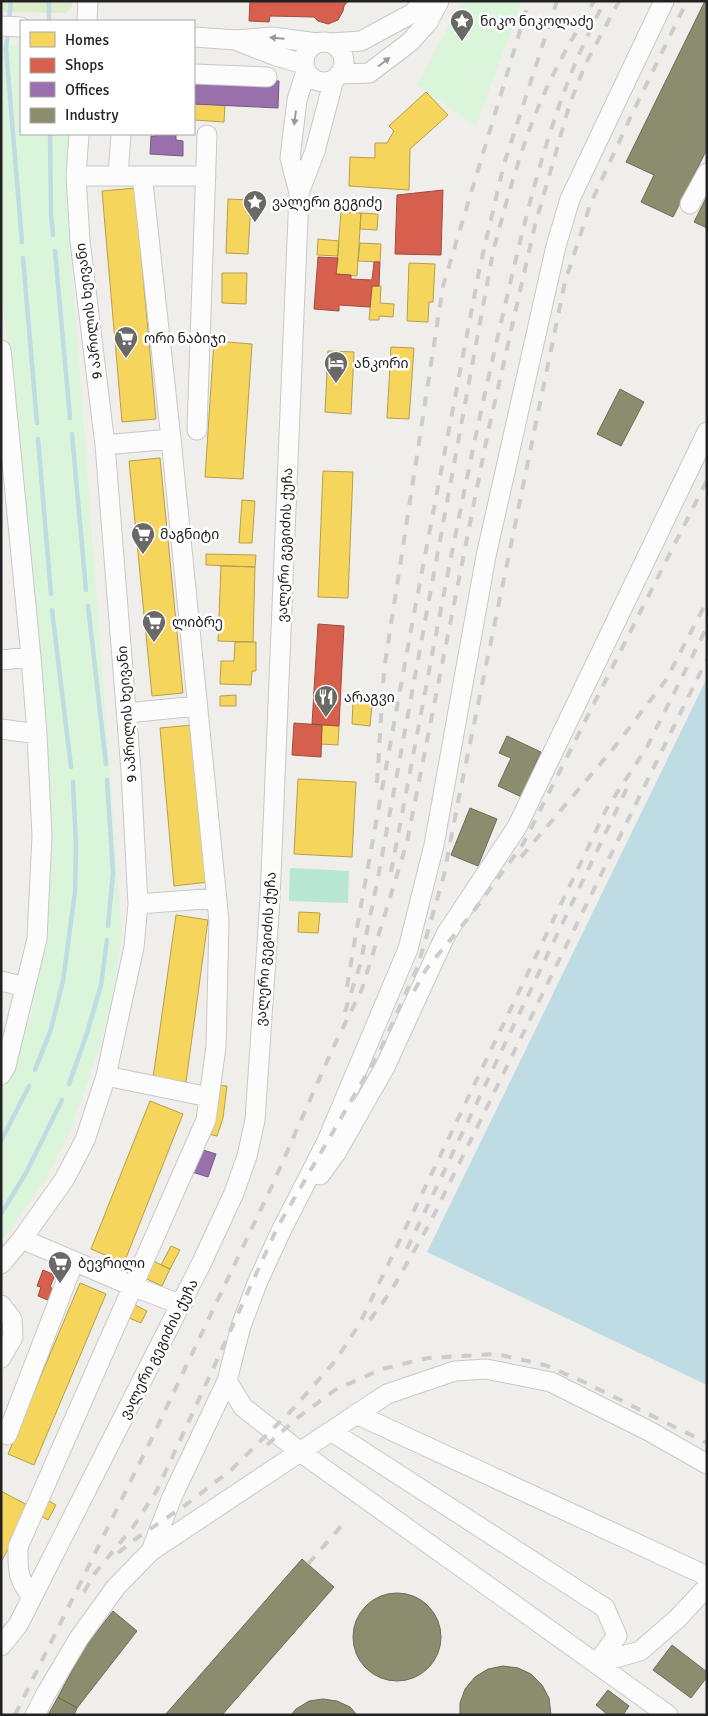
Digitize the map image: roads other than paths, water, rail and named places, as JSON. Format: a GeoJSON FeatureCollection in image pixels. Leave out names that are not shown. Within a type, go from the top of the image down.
{"type":"FeatureCollection","features":[{"type":"Feature","properties":{"kind":"street"},"geometry":{"type":"LineString","coordinates":[[87,20],[88,1]]}},
{"type":"Feature","properties":{"kind":"street"},"geometry":{"type":"LineString","coordinates":[[195,37],[236,40],[272,37],[324,43],[361,41],[413,13],[423,1]]}},
{"type":"Feature","properties":{"kind":"street"},"geometry":{"type":"LineString","coordinates":[[236,40],[305,67],[315,80],[322,82],[337,77],[370,73],[410,42],[428,22],[439,1]]}},
{"type":"Feature","properties":{"kind":"street"},"geometry":{"type":"LineString","coordinates":[[151,1551],[172,1497],[227,1381],[241,1326],[282,1229],[327,1141],[408,949],[434,845],[486,556],[556,246],[570,199],[664,1]]}},
{"type":"Feature","properties":{"kind":"street"},"geometry":{"type":"LineString","coordinates":[[1,26],[20,27]]}},
{"type":"Feature","properties":{"kind":"street"},"geometry":{"type":"LineString","coordinates":[[305,67],[307,51],[324,43],[337,47],[342,53],[344,60],[343,67],[337,77]]}},
{"type":"Feature","properties":{"kind":"street","name":"ვალერი გეგიძის ქუჩა"},"geometry":{"type":"LineString","coordinates":[[1,1646],[18,1625],[182,1305],[234,1193],[247,1156],[255,1120],[270,889],[299,193],[290,158],[297,100],[305,67]]}},
{"type":"Feature","properties":{"kind":"street"},"geometry":{"type":"LineString","coordinates":[[195,74],[267,77]]}},
{"type":"Feature","properties":{"kind":"street","name":"ვალერი გეგიძის ქუჩა"},"geometry":{"type":"LineString","coordinates":[[299,193],[315,151],[337,77]]}},
{"type":"Feature","properties":{"kind":"street"},"geometry":{"type":"LineString","coordinates":[[197,430],[207,134]]}},
{"type":"Feature","properties":{"kind":"street","name":"9 აპრილის ხეივანი"},"geometry":{"type":"LineString","coordinates":[[1,1264],[22,1239],[64,1180],[85,1140],[106,1076],[134,947],[138,904],[127,713],[105,445],[80,241],[76,176],[79,135]]}},
{"type":"Feature","properties":{"kind":"street"},"geometry":{"type":"LineString","coordinates":[[118,176],[121,135]]}},
{"type":"Feature","properties":{"kind":"street"},"geometry":{"type":"LineString","coordinates":[[690,204],[707,173]]}},
{"type":"Feature","properties":{"kind":"street"},"geometry":{"type":"LineString","coordinates":[[76,176],[206,176]]}},
{"type":"Feature","properties":{"kind":"street"},"geometry":{"type":"LineString","coordinates":[[32,1597],[23,1585],[18,1572],[18,1548],[206,1120],[216,1047],[219,921],[171,439],[143,183],[139,176]]}},
{"type":"Feature","properties":{"kind":"street"},"geometry":{"type":"LineString","coordinates":[[1,350],[31,657],[42,836],[37,939],[6,1066],[1,1075]]}},
{"type":"Feature","properties":{"kind":"street"},"geometry":{"type":"LineString","coordinates":[[282,1229],[336,1153],[385,1066],[446,934],[518,827],[707,432]]}},
{"type":"Feature","properties":{"kind":"street"},"geometry":{"type":"LineString","coordinates":[[105,445],[171,439]]}},
{"type":"Feature","properties":{"kind":"street"},"geometry":{"type":"LineString","coordinates":[[1,660],[31,657]]}},
{"type":"Feature","properties":{"kind":"street"},"geometry":{"type":"LineString","coordinates":[[127,713],[198,706]]}},
{"type":"Feature","properties":{"kind":"street"},"geometry":{"type":"LineString","coordinates":[[1,729],[37,734]]}},
{"type":"Feature","properties":{"kind":"street"},"geometry":{"type":"LineString","coordinates":[[138,904],[216,898]]}},
{"type":"Feature","properties":{"kind":"street"},"geometry":{"type":"LineString","coordinates":[[1,980],[25,987]]}},
{"type":"Feature","properties":{"kind":"street"},"geometry":{"type":"LineString","coordinates":[[106,1076],[209,1097]]}},
{"type":"Feature","properties":{"kind":"street"},"geometry":{"type":"LineString","coordinates":[[22,1239],[132,1286],[182,1305]]}},
{"type":"Feature","properties":{"kind":"street"},"geometry":{"type":"LineString","coordinates":[[8,1435],[74,1261]]}},
{"type":"Feature","properties":{"kind":"street"},"geometry":{"type":"LineString","coordinates":[[1,1305],[12,1319],[13,1337],[1,1358]]}},
{"type":"Feature","properties":{"kind":"street"},"geometry":{"type":"LineString","coordinates":[[36,1715],[46,1692],[79,1638],[116,1587],[151,1551],[387,1394],[455,1371],[486,1368],[551,1382],[649,1431],[707,1464]]}},
{"type":"Feature","properties":{"kind":"street"},"geometry":{"type":"LineString","coordinates":[[227,1381],[243,1407],[299,1451],[668,1715]]}},
{"type":"Feature","properties":{"kind":"street"},"geometry":{"type":"LineString","coordinates":[[356,1414],[707,1576]]}},
{"type":"Feature","properties":{"kind":"street"},"geometry":{"type":"LineString","coordinates":[[331,1430],[606,1608],[617,1636],[597,1663]]}},
{"type":"Feature","properties":{"kind":"street"},"geometry":{"type":"LineString","coordinates":[[597,1663],[640,1651],[677,1619],[707,1587]]}},
{"type":"Feature","properties":{"kind":"water"},"geometry":{"type":"Polygon","coordinates":[[[707,678],[707,1385],[427,1252],[707,678]]]}},
{"type":"Feature","properties":{"kind":"waterway"},"geometry":{"type":"LineString","coordinates":[[9,21],[11,1]]}},
{"type":"Feature","properties":{"kind":"waterway"},"geometry":{"type":"LineString","coordinates":[[49,1],[49,20]]}},
{"type":"Feature","properties":{"kind":"waterway"},"geometry":{"type":"LineString","coordinates":[[8,31],[6,49],[22,242]]}},
{"type":"Feature","properties":{"kind":"waterway"},"geometry":{"type":"LineString","coordinates":[[50,135],[53,235]]}},
{"type":"Feature","properties":{"kind":"waterway"},"geometry":{"type":"LineString","coordinates":[[55,251],[70,418]]}},
{"type":"Feature","properties":{"kind":"waterway"},"geometry":{"type":"LineString","coordinates":[[23,258],[37,423]]}},
{"type":"Feature","properties":{"kind":"waterway"},"geometry":{"type":"LineString","coordinates":[[72,434],[86,590]]}},
{"type":"Feature","properties":{"kind":"waterway"},"geometry":{"type":"LineString","coordinates":[[38,439],[51,594]]}},
{"type":"Feature","properties":{"kind":"waterway"},"geometry":{"type":"LineString","coordinates":[[88,606],[106,764]]}},
{"type":"Feature","properties":{"kind":"waterway"},"geometry":{"type":"LineString","coordinates":[[52,610],[71,767]]}},
{"type":"Feature","properties":{"kind":"waterway"},"geometry":{"type":"LineString","coordinates":[[107,780],[113,873],[108,926]]}},
{"type":"Feature","properties":{"kind":"waterway"},"geometry":{"type":"LineString","coordinates":[[35,1070],[51,1029],[63,981],[75,892],[76,846],[73,782]]}},
{"type":"Feature","properties":{"kind":"waterway"},"geometry":{"type":"LineString","coordinates":[[69,1084],[101,985],[107,940]]}},
{"type":"Feature","properties":{"kind":"waterway"},"geometry":{"type":"LineString","coordinates":[[1,1141],[29,1086]]}},
{"type":"Feature","properties":{"kind":"waterway"},"geometry":{"type":"LineString","coordinates":[[1,1214],[26,1173],[62,1100]]}},
{"type":"Feature","properties":{"kind":"railway"},"geometry":{"type":"LineString","coordinates":[[377,783],[384,670],[443,286],[529,1]]}},
{"type":"Feature","properties":{"kind":"railway"},"geometry":{"type":"LineString","coordinates":[[347,987],[413,619],[480,266],[504,164],[557,1]]}},
{"type":"Feature","properties":{"kind":"railway"},"geometry":{"type":"LineString","coordinates":[[345,1012],[360,965],[377,883],[493,252],[512,184],[534,117],[558,66],[594,1]]}},
{"type":"Feature","properties":{"kind":"railway"},"geometry":{"type":"LineString","coordinates":[[391,872],[470,463],[530,202],[554,119],[586,39],[605,1]]}},
{"type":"Feature","properties":{"kind":"railway"},"geometry":{"type":"LineString","coordinates":[[15,1715],[150,1442],[271,1188],[333,1048],[362,989],[407,842],[488,432],[535,225],[570,103],[586,63],[619,1]]}},
{"type":"Feature","properties":{"kind":"railway"},"geometry":{"type":"LineString","coordinates":[[84,1592],[95,1573],[133,1527],[157,1490],[277,1228],[380,1051],[418,966],[444,875],[565,282],[590,205],[687,1]]}},
{"type":"Feature","properties":{"kind":"railway"},"geometry":{"type":"LineString","coordinates":[[414,991],[427,968],[470,916],[523,844],[707,480]]}},
{"type":"Feature","properties":{"kind":"railway"},"geometry":{"type":"LineString","coordinates":[[521,857],[613,749],[666,680],[707,601]]}},
{"type":"Feature","properties":{"kind":"railway"},"geometry":{"type":"LineString","coordinates":[[118,1553],[231,1470],[292,1410],[336,1360],[360,1323],[607,808],[647,747],[707,627]]}},
{"type":"Feature","properties":{"kind":"railway"},"geometry":{"type":"LineString","coordinates":[[370,1320],[391,1291],[430,1223],[707,659]]}},
{"type":"Feature","properties":{"kind":"railway"},"geometry":{"type":"LineString","coordinates":[[407,1249],[627,788]]}},
{"type":"Feature","properties":{"kind":"railway"},"geometry":{"type":"LineString","coordinates":[[267,1445],[296,1419],[335,1390],[382,1369],[428,1358],[496,1354],[545,1365],[584,1382],[707,1443]]}},
{"type":"Feature","properties":{"kind":"railway"},"geometry":{"type":"LineString","coordinates":[[308,1564],[343,1524]]}},
{"type":"Feature","properties":{"kind":"place","name":"ნიკო ნიკოლაძე"},"geometry":{"type":"Point","coordinates":[462,42]}},
{"type":"Feature","properties":{"kind":"place","name":"ვალერი გეგიძე"},"geometry":{"type":"Point","coordinates":[255,223]}},
{"type":"Feature","properties":{"kind":"place","name":"ორი ნაბიჯი"},"geometry":{"type":"Point","coordinates":[126,359]}},
{"type":"Feature","properties":{"kind":"place","name":"ანკორი"},"geometry":{"type":"Point","coordinates":[336,384]}},
{"type":"Feature","properties":{"kind":"place","name":"მაგნიტი"},"geometry":{"type":"Point","coordinates":[143,555]}},
{"type":"Feature","properties":{"kind":"place","name":"ლიბრე"},"geometry":{"type":"Point","coordinates":[154,643]}},
{"type":"Feature","properties":{"kind":"place","name":"არაგვი"},"geometry":{"type":"Point","coordinates":[326,718]}},
{"type":"Feature","properties":{"kind":"place","name":"ბევრილი"},"geometry":{"type":"Point","coordinates":[60,1284]}}]}
